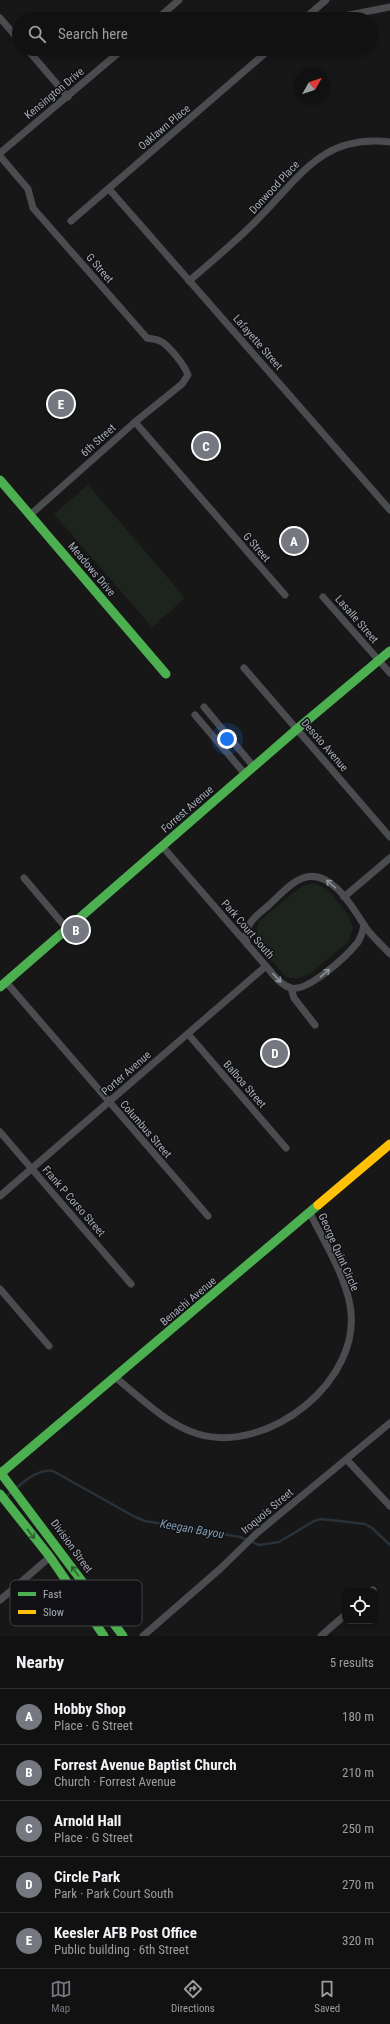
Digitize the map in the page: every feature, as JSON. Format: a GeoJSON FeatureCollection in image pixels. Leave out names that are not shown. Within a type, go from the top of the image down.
{"type":"FeatureCollection","features":[{"type":"Feature","properties":{"kind":"street"},"geometry":{"type":"LineString","coordinates":[[165,12],[179,0]]}},
{"type":"Feature","properties":{"kind":"street"},"geometry":{"type":"LineString","coordinates":[[312,12],[326,0]]}},
{"type":"Feature","properties":{"kind":"street"},"geometry":{"type":"LineString","coordinates":[[365,12],[390,7]]}},
{"type":"Feature","properties":{"kind":"street"},"geometry":{"type":"LineString","coordinates":[[0,18],[12,32]]}},
{"type":"Feature","properties":{"kind":"street"},"geometry":{"type":"LineString","coordinates":[[33,56],[68,97]]}},
{"type":"Feature","properties":{"kind":"street","name":"Kensington Drive"},"geometry":{"type":"LineString","coordinates":[[0,154],[115,56]]}},
{"type":"Feature","properties":{"kind":"street","name":"Oaklawn Place"},"geometry":{"type":"LineString","coordinates":[[71,221],[262,56]]}},
{"type":"Feature","properties":{"kind":"street","name":"Donwood Place"},"geometry":{"type":"LineString","coordinates":[[189,281],[254,223],[297,176],[318,158],[345,144],[372,140],[390,142]]}},
{"type":"Feature","properties":{"kind":"street","name":"G Street"},"geometry":{"type":"LineString","coordinates":[[0,154],[28,189],[33,208],[147,338],[160,341],[164,344],[185,368],[188,376],[182,384]]}},
{"type":"Feature","properties":{"kind":"street","name":"Lafayette Street"},"geometry":{"type":"LineString","coordinates":[[109,189],[390,510]]}},
{"type":"Feature","properties":{"kind":"street","name":"6th Street"},"geometry":{"type":"LineString","coordinates":[[30,515],[135,422],[182,384]]}},
{"type":"Feature","properties":{"kind":"street","name":"G Street"},"geometry":{"type":"LineString","coordinates":[[135,422],[284,595]]}},
{"type":"Feature","properties":{"kind":"street","name":"Meadows Drive"},"geometry":{"type":"LineString","coordinates":[[0,480],[166,674]]}},
{"type":"Feature","properties":{"kind":"street","name":"Lasalle Street"},"geometry":{"type":"LineString","coordinates":[[323,598],[390,673]]}},
{"type":"Feature","properties":{"kind":"street","name":"Forrest Avenue"},"geometry":{"type":"LineString","coordinates":[[3,985],[68,930],[297,729],[390,651]]}},
{"type":"Feature","properties":{"kind":"street","name":"Desoto Avenue"},"geometry":{"type":"LineString","coordinates":[[244,668],[390,837]]}},
{"type":"Feature","properties":{"kind":"street"},"geometry":{"type":"LineString","coordinates":[[204,707],[254,767]]}},
{"type":"Feature","properties":{"kind":"street"},"geometry":{"type":"LineString","coordinates":[[195,715],[245,774]]}},
{"type":"Feature","properties":{"kind":"street","name":"Park Court South"},"geometry":{"type":"LineString","coordinates":[[162,846],[266,966],[281,982],[291,988],[294,998],[315,1025]]}},
{"type":"Feature","properties":{"kind":"street"},"geometry":{"type":"LineString","coordinates":[[344,897],[390,858]]}},
{"type":"Feature","properties":{"kind":"street"},"geometry":{"type":"LineString","coordinates":[[247,944],[246,932],[250,921],[303,878],[312,877],[324,879],[344,897],[364,925],[390,954]]}},
{"type":"Feature","properties":{"kind":"street"},"geometry":{"type":"LineString","coordinates":[[24,878],[68,930]]}},
{"type":"Feature","properties":{"kind":"street"},"geometry":{"type":"LineString","coordinates":[[291,988],[299,989],[307,986],[328,970],[358,942],[364,925]]}},
{"type":"Feature","properties":{"kind":"street","name":"Porter Avenue"},"geometry":{"type":"LineString","coordinates":[[0,1196],[266,966]]}},
{"type":"Feature","properties":{"kind":"street","name":"Columbus Street"},"geometry":{"type":"LineString","coordinates":[[3,985],[109,1102],[208,1216]]}},
{"type":"Feature","properties":{"kind":"street","name":"Balboa Street"},"geometry":{"type":"LineString","coordinates":[[188,1034],[286,1148]]}},
{"type":"Feature","properties":{"kind":"street","name":"Frank P Corso Street"},"geometry":{"type":"LineString","coordinates":[[0,1132],[132,1284]]}},
{"type":"Feature","properties":{"kind":"street","name":"Benachi Avenue"},"geometry":{"type":"LineString","coordinates":[[0,1473],[116,1378],[390,1144]]}},
{"type":"Feature","properties":{"kind":"street","name":"George Quint Circle"},"geometry":{"type":"LineString","coordinates":[[116,1378],[163,1415],[184,1429],[199,1434],[220,1438],[255,1433],[280,1422],[308,1404],[328,1382],[344,1358],[349,1342],[351,1324],[350,1305],[344,1283],[310,1213]]}},
{"type":"Feature","properties":{"kind":"street"},"geometry":{"type":"LineString","coordinates":[[0,1289],[49,1346]]}},
{"type":"Feature","properties":{"kind":"street","name":"Iroquois Street"},"geometry":{"type":"LineString","coordinates":[[143,1636],[220,1569],[257,1533],[390,1423]]}},
{"type":"Feature","properties":{"kind":"street"},"geometry":{"type":"LineString","coordinates":[[347,1460],[390,1506]]}},
{"type":"Feature","properties":{"kind":"street","name":"Division Street"},"geometry":{"type":"LineString","coordinates":[[0,1473],[21,1498],[82,1580]]}},
{"type":"Feature","properties":{"kind":"street"},"geometry":{"type":"LineString","coordinates":[[0,1494],[50,1557],[66,1580]]}},
{"type":"Feature","properties":{"kind":"street"},"geometry":{"type":"LineString","coordinates":[[23,1580],[50,1557]]}},
{"type":"Feature","properties":{"kind":"street"},"geometry":{"type":"LineString","coordinates":[[0,1600],[10,1591]]}},
{"type":"Feature","properties":{"kind":"street"},"geometry":{"type":"LineString","coordinates":[[321,1636],[342,1618]]}},
{"type":"Feature","properties":{"kind":"street"},"geometry":{"type":"LineString","coordinates":[[97,1626],[104,1636]]}},
{"type":"Feature","properties":{"kind":"street","name":"Division Street"},"geometry":{"type":"LineString","coordinates":[[116,1626],[123,1636]]}},
{"type":"Feature","properties":{"kind":"shaded area"},"geometry":{"type":"Polygon","coordinates":[[[88,485],[185,598],[152,627],[54,514],[88,485]]]}},
{"type":"Feature","properties":{"kind":"shaded area"},"geometry":{"type":"Polygon","coordinates":[[[314,883],[327,889],[348,914],[353,928],[348,942],[310,974],[297,979],[286,977],[260,947],[256,936],[259,921],[302,886],[314,883]]]}},
{"type":"Feature","properties":{"kind":"waterway","name":"Keegan Bayou"},"geometry":{"type":"LineString","coordinates":[[5,1497],[34,1475],[40,1472],[53,1471],[135,1517],[145,1521],[240,1537],[259,1545],[279,1542],[314,1521],[321,1519],[365,1524],[372,1528],[390,1545]]}},
{"type":"Feature","properties":{"kind":"traffic: fast"},"geometry":{"type":"LineString","coordinates":[[0,480],[166,674]]}},
{"type":"Feature","properties":{"kind":"traffic: fast"},"geometry":{"type":"LineString","coordinates":[[0,987],[297,729],[390,651]]}},
{"type":"Feature","properties":{"kind":"traffic: fast"},"geometry":{"type":"LineString","coordinates":[[0,1474],[318,1205]]}},
{"type":"Feature","properties":{"kind":"traffic: fast"},"geometry":{"type":"LineString","coordinates":[[0,1472],[81,1580]]}},
{"type":"Feature","properties":{"kind":"traffic: fast"},"geometry":{"type":"LineString","coordinates":[[0,1494],[50,1557],[66,1580]]}},
{"type":"Feature","properties":{"kind":"traffic: fast"},"geometry":{"type":"LineString","coordinates":[[97,1626],[104,1636]]}},
{"type":"Feature","properties":{"kind":"traffic: fast"},"geometry":{"type":"LineString","coordinates":[[116,1626],[123,1636]]}},
{"type":"Feature","properties":{"kind":"traffic: slow"},"geometry":{"type":"LineString","coordinates":[[318,1205],[390,1144]]}},
{"type":"Feature","properties":{"kind":"place","name":"Keesler AFB Post Office"},"geometry":{"type":"Point","coordinates":[61,404]}},
{"type":"Feature","properties":{"kind":"place","name":"Arnold Hall"},"geometry":{"type":"Point","coordinates":[206,446]}},
{"type":"Feature","properties":{"kind":"place","name":"Hobby Shop"},"geometry":{"type":"Point","coordinates":[294,541]}},
{"type":"Feature","properties":{"kind":"place","name":"Forrest Avenue Baptist Church"},"geometry":{"type":"Point","coordinates":[76,930]}},
{"type":"Feature","properties":{"kind":"place","name":"Circle Park"},"geometry":{"type":"Point","coordinates":[275,1053]}}]}
